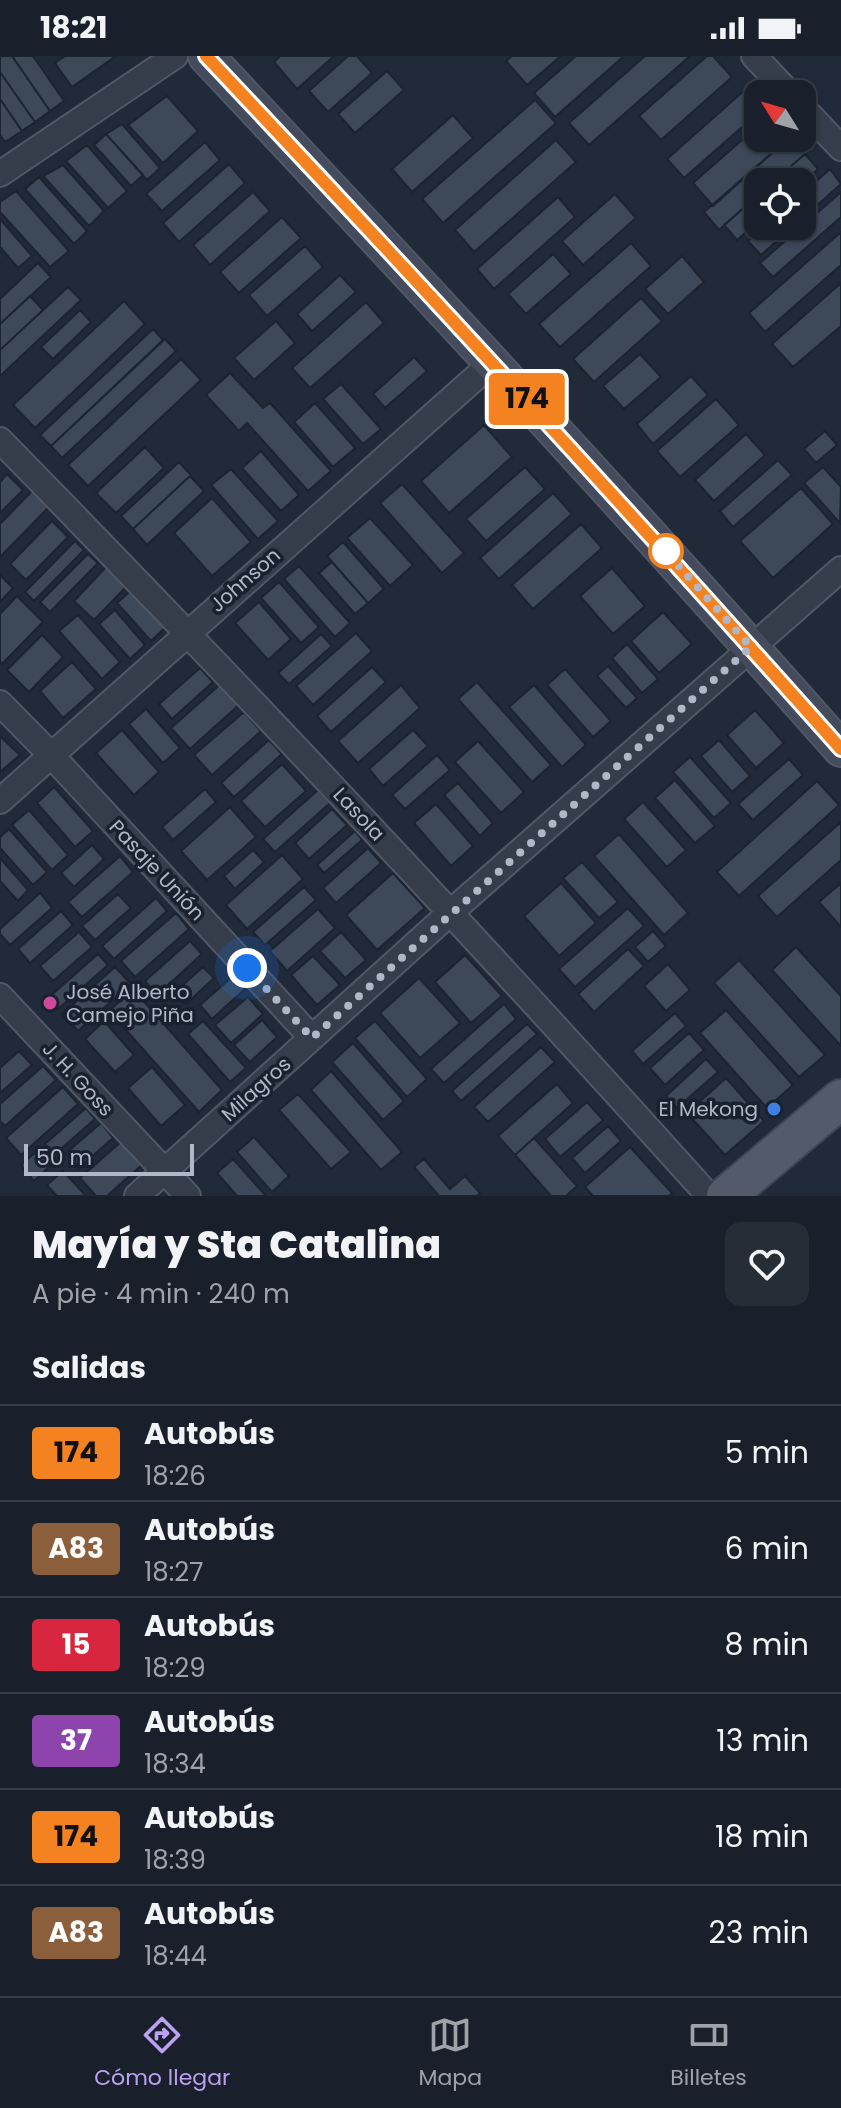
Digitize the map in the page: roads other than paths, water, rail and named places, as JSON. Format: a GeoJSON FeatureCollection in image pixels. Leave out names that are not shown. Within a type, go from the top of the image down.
{"type":"FeatureCollection","features":[{"type":"Feature","properties":{"kind":"main road"},"geometry":{"type":"LineString","coordinates":[[206,56],[493,362],[841,749]]}},
{"type":"Feature","properties":{"kind":"main road"},"geometry":{"type":"LineString","coordinates":[[726,1196],[841,1099]]}},
{"type":"Feature","properties":{"kind":"street"},"geometry":{"type":"LineString","coordinates":[[0,174],[175,56]]}},
{"type":"Feature","properties":{"kind":"street"},"geometry":{"type":"LineString","coordinates":[[754,56],[777,80]]}},
{"type":"Feature","properties":{"kind":"street"},"geometry":{"type":"LineString","coordinates":[[816,122],[841,148]]}},
{"type":"Feature","properties":{"kind":"street","name":"Johnson"},"geometry":{"type":"LineString","coordinates":[[0,801],[493,362]]}},
{"type":"Feature","properties":{"kind":"street","name":"Lasola"},"geometry":{"type":"LineString","coordinates":[[0,440],[188,631],[451,912],[709,1196]]}},
{"type":"Feature","properties":{"kind":"street","name":"Milagros"},"geometry":{"type":"LineString","coordinates":[[137,1196],[451,912],[841,569]]}},
{"type":"Feature","properties":{"kind":"street","name":"Pasaje Unión"},"geometry":{"type":"LineString","coordinates":[[0,703],[312,1038]]}},
{"type":"Feature","properties":{"kind":"street","name":"J. H. Goss"},"geometry":{"type":"LineString","coordinates":[[0,996],[188,1196]]}},
{"type":"Feature","properties":{"kind":"place","name":"José Alberto Camejo Piña"},"geometry":{"type":"Point","coordinates":[50,1003]}},
{"type":"Feature","properties":{"kind":"place","name":"El Mekong"},"geometry":{"type":"Point","coordinates":[774,1109]}}]}
